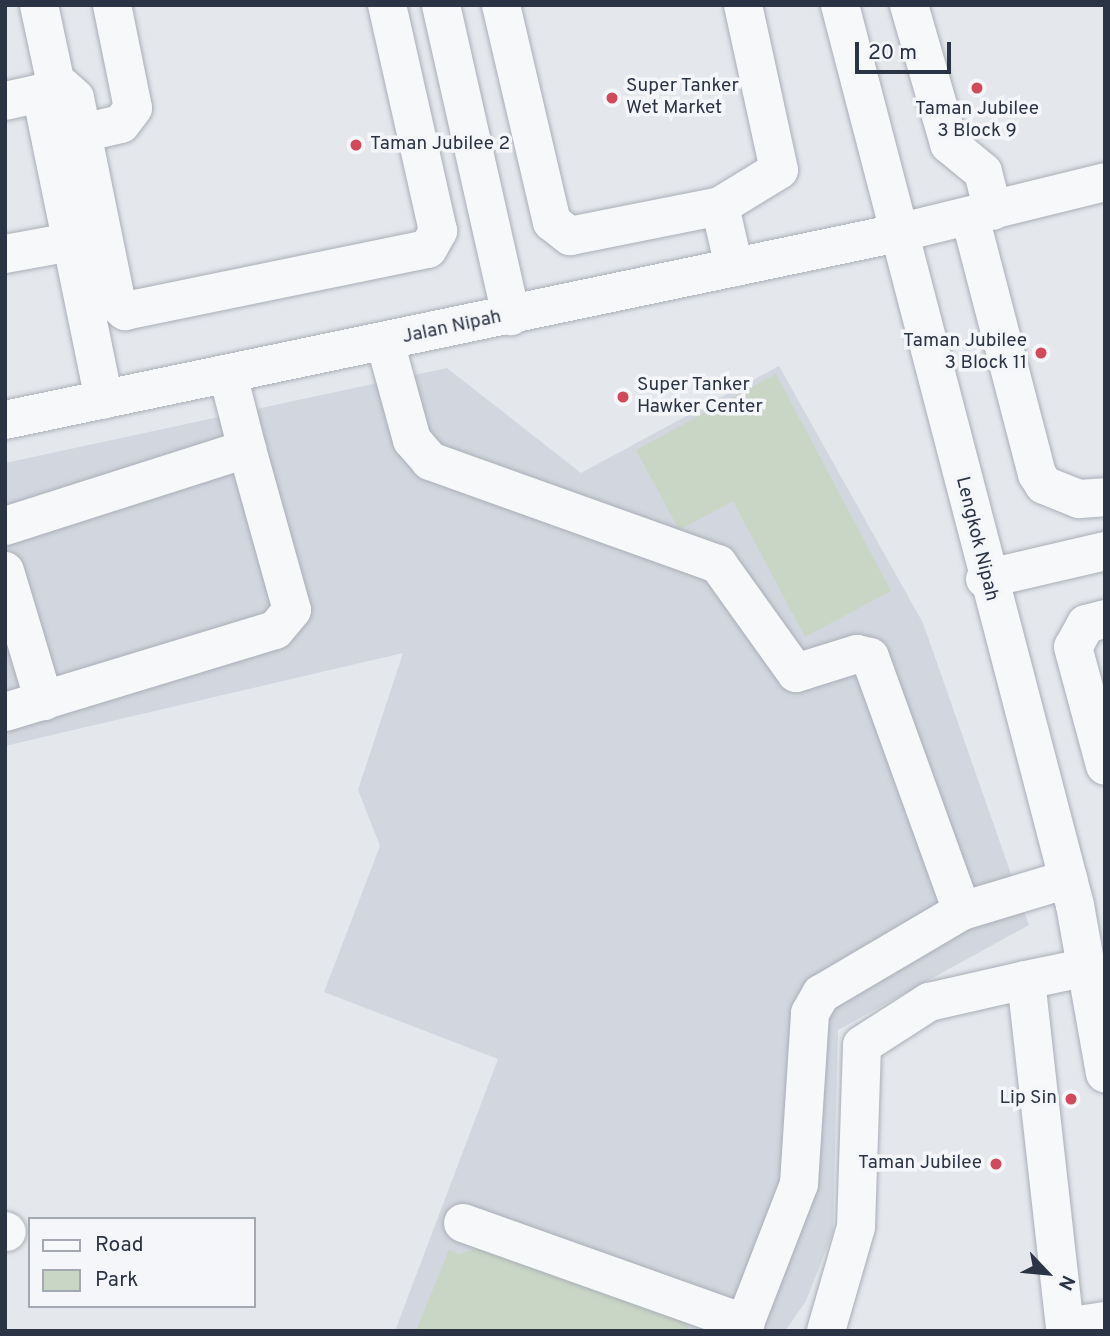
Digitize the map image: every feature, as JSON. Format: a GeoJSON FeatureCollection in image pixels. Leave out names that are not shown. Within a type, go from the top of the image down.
{"type":"FeatureCollection","features":[{"type":"Feature","properties":{"kind":"street"},"geometry":{"type":"LineString","coordinates":[[39,5],[34,94],[72,242],[104,400]]}},
{"type":"Feature","properties":{"kind":"street"},"geometry":{"type":"LineString","coordinates":[[82,133],[121,124],[133,108],[112,5]]}},
{"type":"Feature","properties":{"kind":"street"},"geometry":{"type":"LineString","coordinates":[[34,94],[75,98],[117,303],[125,311],[428,249],[438,231],[387,5]]}},
{"type":"Feature","properties":{"kind":"street"},"geometry":{"type":"LineString","coordinates":[[442,5],[511,316]]}},
{"type":"Feature","properties":{"kind":"street"},"geometry":{"type":"LineString","coordinates":[[501,5],[557,231],[570,236],[720,205],[772,178],[782,159],[743,5]]}},
{"type":"Feature","properties":{"kind":"street","name":"Lengkok Nipah"},"geometry":{"type":"LineString","coordinates":[[840,5],[985,579],[1083,894],[1088,967],[1105,1073]]}},
{"type":"Feature","properties":{"kind":"street"},"geometry":{"type":"LineString","coordinates":[[909,5],[949,144],[984,172],[982,214],[1037,474],[1044,485],[1079,499],[1105,497]]}},
{"type":"Feature","properties":{"kind":"street","name":"Jalan Nipah"},"geometry":{"type":"LineString","coordinates":[[5,420],[898,233],[1105,182]]}},
{"type":"Feature","properties":{"kind":"street"},"geometry":{"type":"LineString","coordinates":[[720,205],[734,267]]}},
{"type":"Feature","properties":{"kind":"street"},"geometry":{"type":"LineString","coordinates":[[5,254],[72,242]]}},
{"type":"Feature","properties":{"kind":"street"},"geometry":{"type":"LineString","coordinates":[[385,342],[412,440],[430,461],[718,564],[796,673],[857,654],[870,657],[962,911]]}},
{"type":"Feature","properties":{"kind":"street"},"geometry":{"type":"LineString","coordinates":[[5,712],[275,630],[289,619],[291,600],[228,375]]}},
{"type":"Feature","properties":{"kind":"street"},"geometry":{"type":"LineString","coordinates":[[5,526],[247,449]]}},
{"type":"Feature","properties":{"kind":"street"},"geometry":{"type":"LineString","coordinates":[[985,579],[1105,551]]}},
{"type":"Feature","properties":{"kind":"street"},"geometry":{"type":"LineString","coordinates":[[5,571],[44,701]]}},
{"type":"Feature","properties":{"kind":"street"},"geometry":{"type":"LineString","coordinates":[[1105,619],[1086,624],[1073,647],[1105,766]]}},
{"type":"Feature","properties":{"kind":"street"},"geometry":{"type":"LineString","coordinates":[[463,1223],[744,1327],[799,1184],[810,1013],[838,979],[962,911],[1083,894]]}},
{"type":"Feature","properties":{"kind":"street"},"geometry":{"type":"LineString","coordinates":[[826,1331],[856,1227],[862,1045],[929,1002],[1088,967]]}},
{"type":"Feature","properties":{"kind":"street"},"geometry":{"type":"LineString","coordinates":[[1026,980],[1065,1329],[1105,1321]]}},
{"type":"Feature","properties":{"kind":"shaded area"},"geometry":{"type":"Polygon","coordinates":[[[779,366],[923,623],[1029,925],[838,1030],[833,1232],[806,1301],[785,1331],[395,1331],[498,1059],[324,992],[380,846],[358,790],[403,653],[5,746],[5,463],[447,368],[581,473],[779,366]]]}},
{"type":"Feature","properties":{"kind":"green space"},"geometry":{"type":"Polygon","coordinates":[[[776,374],[891,591],[805,637],[733,501],[679,530],[636,450],[776,374]]]}},
{"type":"Feature","properties":{"kind":"green space"},"geometry":{"type":"Polygon","coordinates":[[[499,1243],[680,1308],[690,1331],[416,1331],[449,1250],[459,1254],[499,1243]]]}},
{"type":"Feature","properties":{"kind":"place","name":"Taman Jubilee 3 Block 9"},"geometry":{"type":"Point","coordinates":[977,88]}},
{"type":"Feature","properties":{"kind":"place","name":"Super Tanker Wet Market"},"geometry":{"type":"Point","coordinates":[612,98]}},
{"type":"Feature","properties":{"kind":"place","name":"Taman Jubilee 2"},"geometry":{"type":"Point","coordinates":[356,145]}},
{"type":"Feature","properties":{"kind":"place","name":"Taman Jubilee 3 Block 11"},"geometry":{"type":"Point","coordinates":[1041,353]}},
{"type":"Feature","properties":{"kind":"place","name":"Super Tanker Hawker Center"},"geometry":{"type":"Point","coordinates":[623,397]}},
{"type":"Feature","properties":{"kind":"place","name":"Lip Sin"},"geometry":{"type":"Point","coordinates":[1071,1099]}},
{"type":"Feature","properties":{"kind":"place","name":"Taman Jubilee"},"geometry":{"type":"Point","coordinates":[996,1164]}}]}
